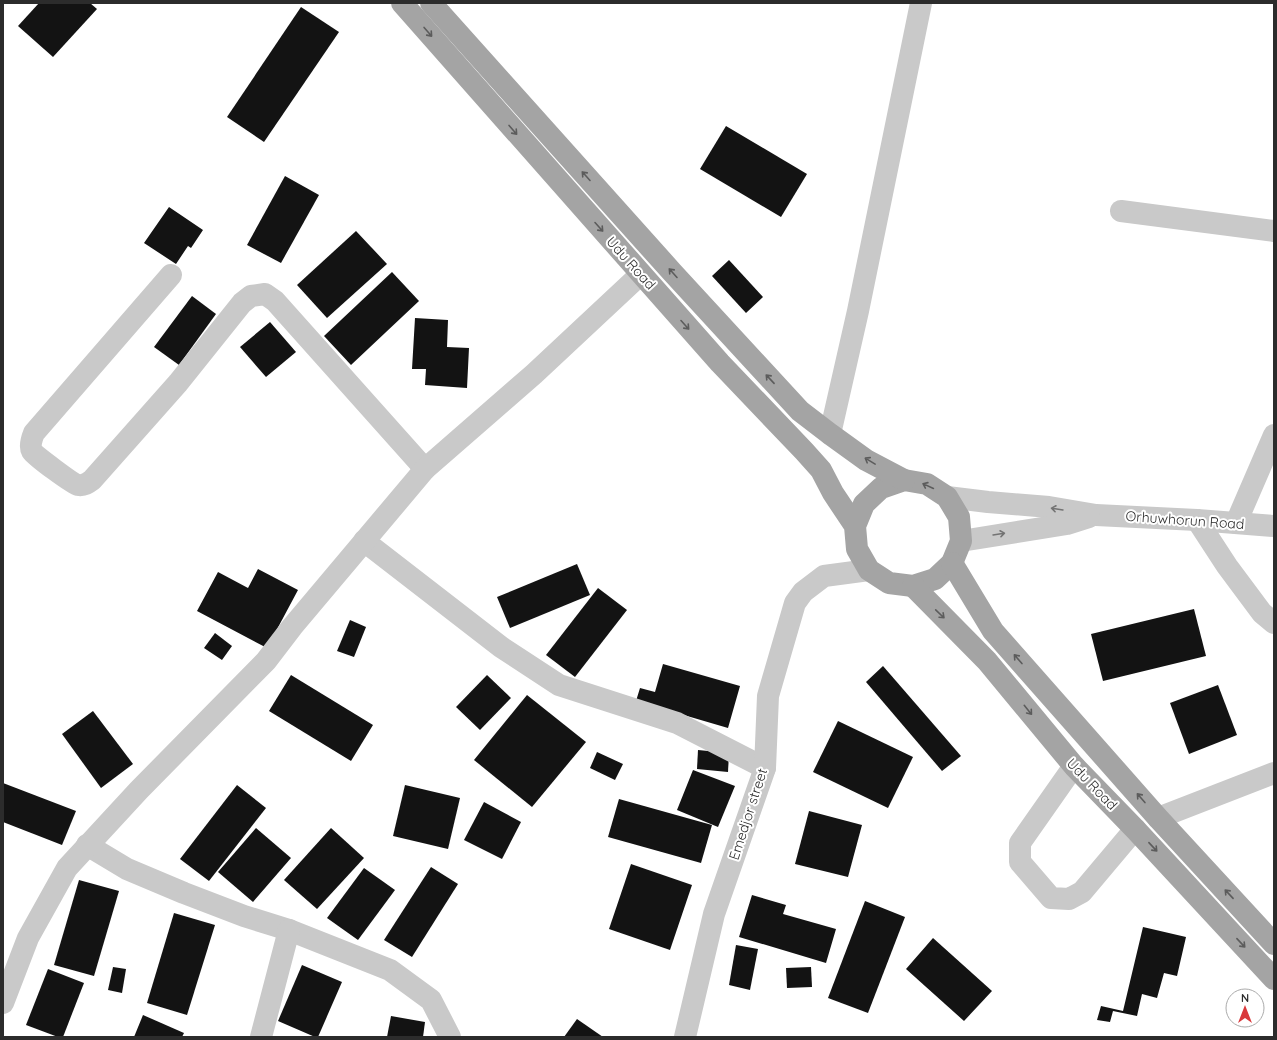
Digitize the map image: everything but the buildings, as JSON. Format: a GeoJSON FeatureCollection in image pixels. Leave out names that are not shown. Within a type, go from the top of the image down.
{"type":"FeatureCollection","features":[{"type":"Feature","properties":{"kind":"main road","name":"Udu Road"},"geometry":{"type":"LineString","coordinates":[[402,3],[720,363],[821,470],[833,493],[855,526]]}},
{"type":"Feature","properties":{"kind":"main road","name":"Udu Road"},"geometry":{"type":"LineString","coordinates":[[431,3],[666,266],[800,411],[866,460],[904,480]]}},
{"type":"Feature","properties":{"kind":"main road"},"geometry":{"type":"LineString","coordinates":[[904,480],[927,484],[947,497],[959,517],[961,541],[952,563],[935,579],[912,586],[889,583],[869,570],[857,549],[855,526],[864,504],[881,488],[904,480]]}},
{"type":"Feature","properties":{"kind":"main road","name":"Udu Road"},"geometry":{"type":"LineString","coordinates":[[952,563],[993,631],[1158,818],[1274,944]]}},
{"type":"Feature","properties":{"kind":"main road","name":"Udu Road"},"geometry":{"type":"LineString","coordinates":[[912,586],[987,661],[1074,766],[1135,829],[1274,979]]}},
{"type":"Feature","properties":{"kind":"street"},"geometry":{"type":"LineString","coordinates":[[830,434],[858,311],[921,3]]}},
{"type":"Feature","properties":{"kind":"street"},"geometry":{"type":"LineString","coordinates":[[1121,211],[1274,231]]}},
{"type":"Feature","properties":{"kind":"street"},"geometry":{"type":"LineString","coordinates":[[3,1003],[28,938],[67,868],[139,790],[266,661],[292,627],[425,469],[534,374],[641,274]]}},
{"type":"Feature","properties":{"kind":"street"},"geometry":{"type":"LineString","coordinates":[[171,275],[34,433],[31,442],[32,451],[38,458],[77,485],[86,484],[92,480],[178,383],[242,303],[251,296],[264,294],[275,301],[425,469]]}},
{"type":"Feature","properties":{"kind":"street"},"geometry":{"type":"LineString","coordinates":[[1236,523],[1274,435]]}},
{"type":"Feature","properties":{"kind":"street","name":"Orhuwhorun Road"},"geometry":{"type":"LineString","coordinates":[[947,497],[1049,507],[1096,515],[1197,520],[1274,526]]}},
{"type":"Feature","properties":{"kind":"street","name":"Orhuwhorun Road"},"geometry":{"type":"LineString","coordinates":[[961,541],[1067,524],[1096,515]]}},
{"type":"Feature","properties":{"kind":"street"},"geometry":{"type":"LineString","coordinates":[[1197,520],[1253,602],[1262,613],[1274,623]]}},
{"type":"Feature","properties":{"kind":"street"},"geometry":{"type":"LineString","coordinates":[[364,541],[501,647],[559,685],[677,723],[765,768]]}},
{"type":"Feature","properties":{"kind":"street","name":"Emedjor street"},"geometry":{"type":"LineString","coordinates":[[684,1037],[714,914],[765,768],[768,696],[795,603],[803,592],[824,576],[869,570]]}},
{"type":"Feature","properties":{"kind":"street"},"geometry":{"type":"LineString","coordinates":[[1074,766],[1020,843],[1020,862],[1051,898],[1069,899],[1082,892],[1135,829]]}},
{"type":"Feature","properties":{"kind":"street"},"geometry":{"type":"LineString","coordinates":[[1158,818],[1274,773]]}},
{"type":"Feature","properties":{"kind":"street"},"geometry":{"type":"LineString","coordinates":[[87,846],[127,868],[184,893],[244,916],[289,930],[390,970],[431,1000],[450,1037]]}},
{"type":"Feature","properties":{"kind":"street"},"geometry":{"type":"LineString","coordinates":[[261,1037],[289,930]]}}]}
